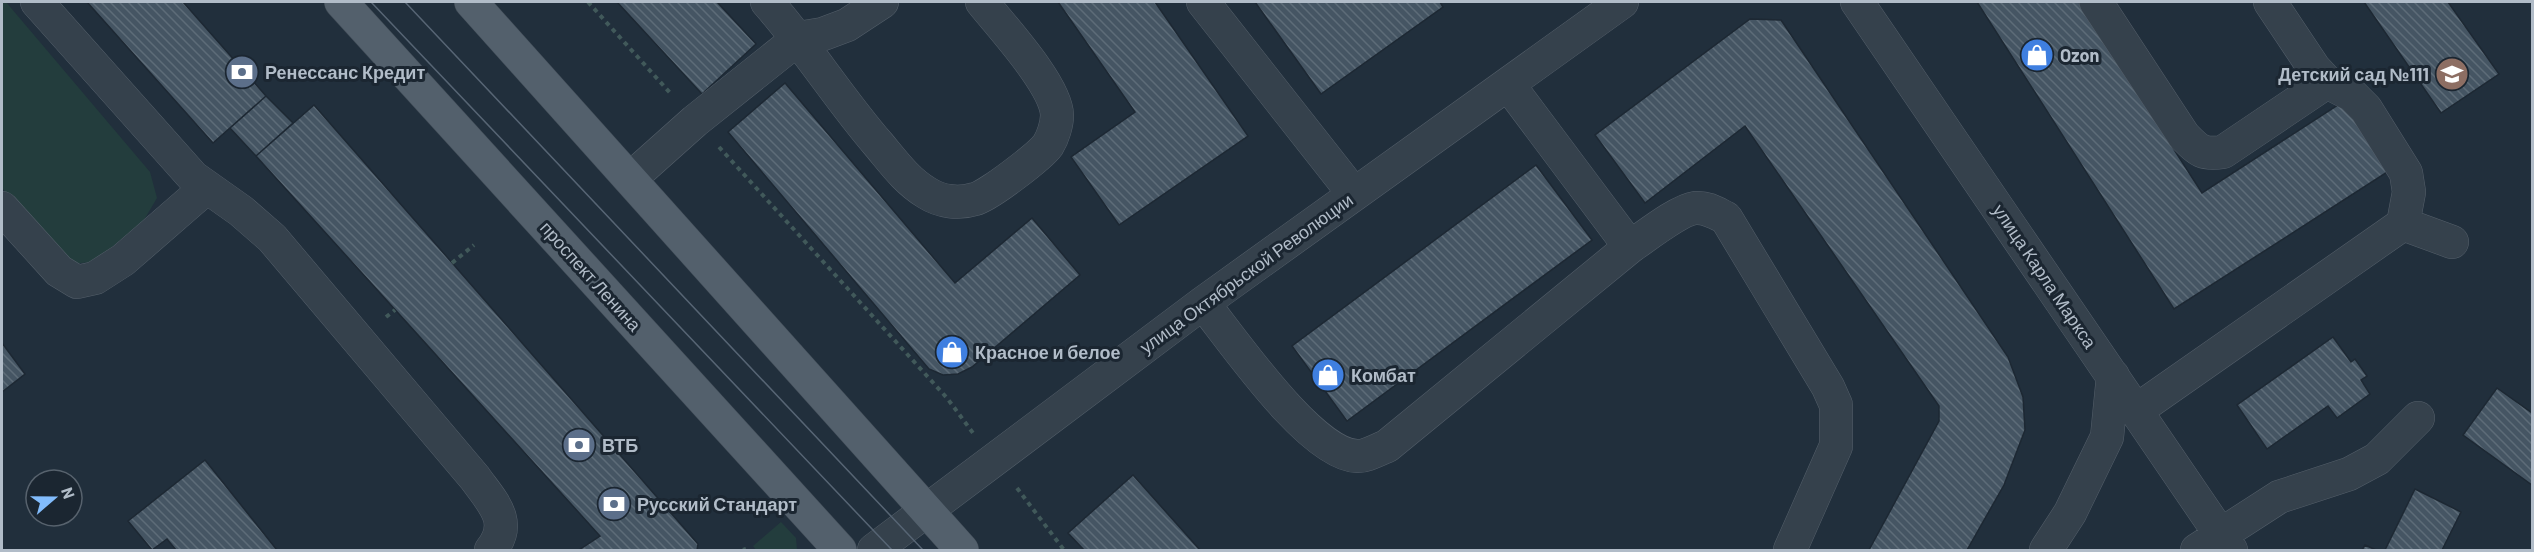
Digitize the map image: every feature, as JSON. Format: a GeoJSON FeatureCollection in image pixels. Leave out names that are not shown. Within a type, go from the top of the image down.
{"type":"FeatureCollection","features":[{"type":"Feature","properties":{"kind":"main road","name":"проспект Ленина"},"geometry":{"type":"LineString","coordinates":[[341,2],[840,550]]}},
{"type":"Feature","properties":{"kind":"main road"},"geometry":{"type":"LineString","coordinates":[[471,2],[962,550]]}},
{"type":"Feature","properties":{"kind":"street"},"geometry":{"type":"LineString","coordinates":[[37,2],[193,177],[241,211],[272,238],[475,478],[497,508],[500,520],[502,532],[491,550]]}},
{"type":"Feature","properties":{"kind":"street"},"geometry":{"type":"LineString","coordinates":[[767,2],[799,38],[847,108],[910,182],[929,195],[947,202],[975,199],[994,190],[1047,146],[1055,129],[1057,114],[1052,94],[982,2]]}},
{"type":"Feature","properties":{"kind":"street"},"geometry":{"type":"LineString","coordinates":[[630,179],[695,121],[799,38],[823,34],[847,25],[882,2]]}},
{"type":"Feature","properties":{"kind":"street"},"geometry":{"type":"LineString","coordinates":[[1203,2],[1354,194]]}},
{"type":"Feature","properties":{"kind":"street","name":"улица Октябрьской Революции"},"geometry":{"type":"LineString","coordinates":[[874,550],[1203,303],[1623,2]]}},
{"type":"Feature","properties":{"kind":"street","name":"улица Карла Маркса"},"geometry":{"type":"LineString","coordinates":[[1857,2],[2136,410],[2216,545]]}},
{"type":"Feature","properties":{"kind":"street"},"geometry":{"type":"LineString","coordinates":[[2096,2],[2184,136],[2198,151],[2210,154],[2223,152],[2327,82]]}},
{"type":"Feature","properties":{"kind":"street"},"geometry":{"type":"LineString","coordinates":[[2136,410],[2403,224],[2409,192],[2406,173],[2366,110],[2352,95],[2327,82],[2314,68],[2270,2]]}},
{"type":"Feature","properties":{"kind":"street"},"geometry":{"type":"LineString","coordinates":[[1508,84],[1630,248]]}},
{"type":"Feature","properties":{"kind":"street"},"geometry":{"type":"LineString","coordinates":[[2,208],[59,271],[77,282],[95,278],[123,260],[207,188]]}},
{"type":"Feature","properties":{"kind":"street"},"geometry":{"type":"LineString","coordinates":[[1203,303],[1298,422],[1326,445],[1357,456],[1387,446],[1630,248],[1665,223],[1693,208],[1707,209],[1726,218],[1828,387],[1836,405],[1836,446],[1790,550]]}},
{"type":"Feature","properties":{"kind":"street"},"geometry":{"type":"LineString","coordinates":[[2403,224],[2452,242]]}},
{"type":"Feature","properties":{"kind":"street"},"geometry":{"type":"LineString","coordinates":[[2046,550],[2070,513],[2107,437],[2113,376]]}},
{"type":"Feature","properties":{"kind":"street"},"geometry":{"type":"LineString","coordinates":[[2216,545],[2279,497],[2349,474],[2377,459],[2418,418]]}},
{"type":"Feature","properties":{"kind":"path"},"geometry":{"type":"LineString","coordinates":[[588,2],[946,398],[994,461],[1031,504],[1064,550]]}},
{"type":"Feature","properties":{"kind":"path"},"geometry":{"type":"LineString","coordinates":[[452,263],[474,245]]}},
{"type":"Feature","properties":{"kind":"green space"},"geometry":{"type":"Polygon","coordinates":[[[2,2],[6,2],[150,172],[157,198],[144,220],[110,249],[90,262],[72,264],[2,188],[2,2]]]}},
{"type":"Feature","properties":{"kind":"green space"},"geometry":{"type":"Polygon","coordinates":[[[781,522],[796,538],[797,550],[756,550],[753,546],[781,522]]]}},
{"type":"Feature","properties":{"kind":"building"},"geometry":{"type":"Polygon","coordinates":[[[87,2],[183,2],[266,96],[213,143],[87,2]]]}},
{"type":"Feature","properties":{"kind":"building"},"geometry":{"type":"Polygon","coordinates":[[[617,2],[717,2],[756,44],[702,94],[617,2]]]}},
{"type":"Feature","properties":{"kind":"building"},"geometry":{"type":"Polygon","coordinates":[[[1058,2],[1155,2],[1248,136],[1119,225],[1071,157],[1135,112],[1058,2]]]}},
{"type":"Feature","properties":{"kind":"building"},"geometry":{"type":"Polygon","coordinates":[[[1255,2],[1440,2],[1443,7],[1321,94],[1255,2]]]}},
{"type":"Feature","properties":{"kind":"building"},"geometry":{"type":"Polygon","coordinates":[[[1977,2],[2079,2],[2202,193],[2347,99],[2392,169],[2174,309],[1977,2]]]}},
{"type":"Feature","properties":{"kind":"building","name":"Детский сад №111"},"geometry":{"type":"Polygon","coordinates":[[[2364,2],[2448,2],[2499,74],[2441,113],[2364,2]]]}},
{"type":"Feature","properties":{"kind":"building"},"geometry":{"type":"Polygon","coordinates":[[[1750,19],[1781,20],[2008,357],[2023,397],[2025,430],[2004,485],[1967,550],[1869,550],[1939,421],[1939,406],[1745,126],[1645,203],[1595,135],[1750,19]]]}},
{"type":"Feature","properties":{"kind":"building"},"geometry":{"type":"Polygon","coordinates":[[[785,83],[955,283],[1032,218],[1080,275],[972,367],[958,374],[943,375],[929,369],[728,132],[785,83]]]}},
{"type":"Feature","properties":{"kind":"building"},"geometry":{"type":"Polygon","coordinates":[[[266,96],[293,123],[256,156],[230,128],[266,96]]]}},
{"type":"Feature","properties":{"kind":"building"},"geometry":{"type":"Polygon","coordinates":[[[314,105],[698,544],[697,550],[579,550],[600,536],[256,156],[314,105]]]}},
{"type":"Feature","properties":{"kind":"building"},"geometry":{"type":"Polygon","coordinates":[[[1536,165],[1592,240],[1347,421],[1292,346],[1536,165]]]}},
{"type":"Feature","properties":{"kind":"building"},"geometry":{"type":"Polygon","coordinates":[[[2333,337],[2351,362],[2355,359],[2367,376],[2361,380],[2370,394],[2337,418],[2328,406],[2267,449],[2237,405],[2333,337]]]}},
{"type":"Feature","properties":{"kind":"building"},"geometry":{"type":"Polygon","coordinates":[[[2,343],[25,374],[2,392],[2,343]]]}},
{"type":"Feature","properties":{"kind":"building"},"geometry":{"type":"Polygon","coordinates":[[[2497,388],[2532,413],[2532,485],[2463,435],[2497,388]]]}},
{"type":"Feature","properties":{"kind":"building"},"geometry":{"type":"Polygon","coordinates":[[[205,460],[277,550],[176,550],[167,539],[152,550],[128,521],[205,460]]]}},
{"type":"Feature","properties":{"kind":"building"},"geometry":{"type":"Polygon","coordinates":[[[1133,475],[1200,550],[1084,550],[1068,533],[1133,475]]]}},
{"type":"Feature","properties":{"kind":"building"},"geometry":{"type":"Polygon","coordinates":[[[2415,489],[2461,512],[2442,550],[2385,550],[2415,489]]]}},
{"type":"Feature","properties":{"kind":"building"},"geometry":{"type":"Polygon","coordinates":[[[2365,545],[2376,550],[2362,550],[2365,545]]]}},
{"type":"Feature","properties":{"kind":"tram line"},"geometry":{"type":"LineString","coordinates":[[371,2],[892,550]]}},
{"type":"Feature","properties":{"kind":"tram line"},"geometry":{"type":"LineString","coordinates":[[405,2],[923,550]]}},
{"type":"Feature","properties":{"kind":"place","name":"Ozon"},"geometry":{"type":"Point","coordinates":[2037,55]}},
{"type":"Feature","properties":{"kind":"place","name":"Ренессанс Кредит"},"geometry":{"type":"Point","coordinates":[242,72]}},
{"type":"Feature","properties":{"kind":"place","name":"Детский сад №111"},"geometry":{"type":"Point","coordinates":[2452,74]}},
{"type":"Feature","properties":{"kind":"place","name":"Красное и белое"},"geometry":{"type":"Point","coordinates":[952,352]}},
{"type":"Feature","properties":{"kind":"place","name":"Комбат"},"geometry":{"type":"Point","coordinates":[1328,375]}},
{"type":"Feature","properties":{"kind":"place","name":"ВТБ"},"geometry":{"type":"Point","coordinates":[579,445]}},
{"type":"Feature","properties":{"kind":"place","name":"Русский Стандарт"},"geometry":{"type":"Point","coordinates":[614,504]}}]}
